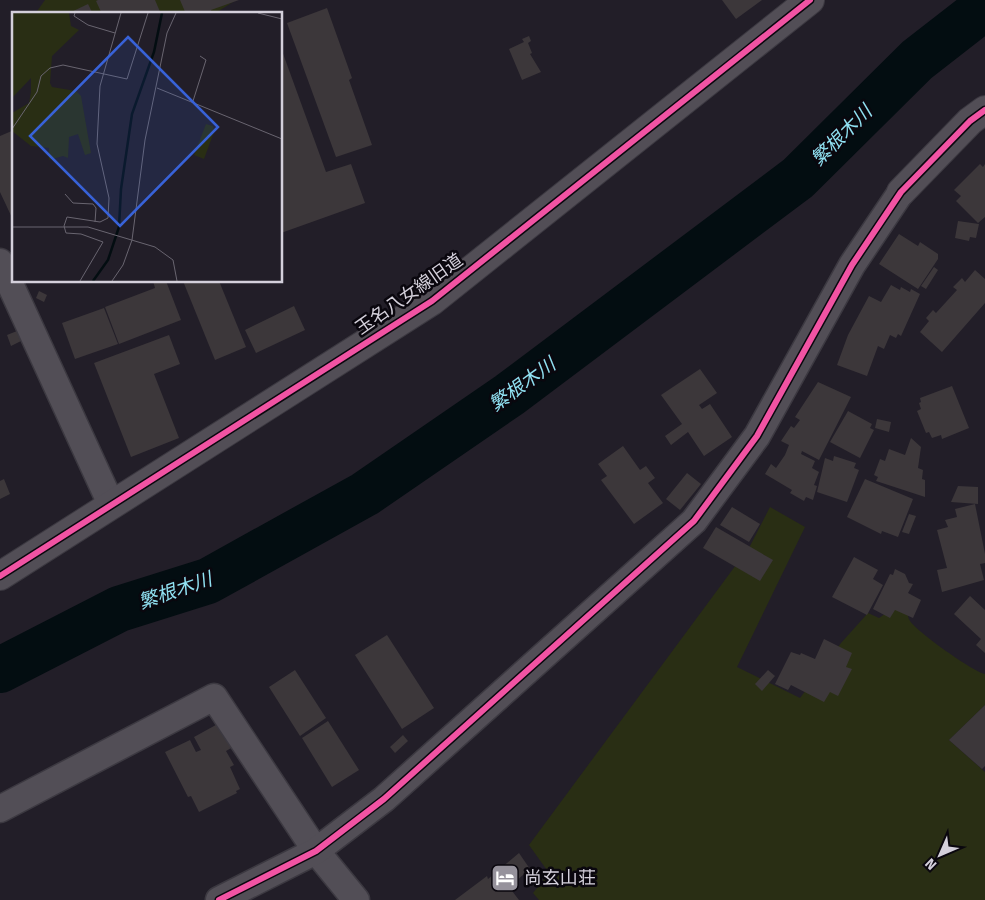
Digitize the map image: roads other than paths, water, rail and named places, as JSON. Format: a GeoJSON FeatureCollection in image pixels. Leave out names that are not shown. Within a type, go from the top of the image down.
{"type":"FeatureCollection","features":[{"type":"Feature","properties":{"kind":"street","name":"玉名八女線旧道"},"geometry":{"type":"LineString","coordinates":[[0,576],[432,301],[810,0]]}},
{"type":"Feature","properties":{"kind":"street"},"geometry":{"type":"LineString","coordinates":[[219,900],[316,851],[384,799],[694,521],[757,436],[852,265],[901,192],[970,121],[985,110]]}},
{"type":"Feature","properties":{"kind":"street"},"geometry":{"type":"LineString","coordinates":[[0,262],[111,504]]}},
{"type":"Feature","properties":{"kind":"street"},"geometry":{"type":"LineString","coordinates":[[0,809],[214,697],[316,851],[356,900]]}},
{"type":"Feature","properties":{"kind":"waterway","name":"繁根木川"},"geometry":{"type":"LineString","coordinates":[[0,670],[119,609],[208,581],[365,494],[509,395],[798,178],[917,60],[985,7]]}},
{"type":"Feature","properties":{"kind":"place","name":"尚玄山荘"},"geometry":{"type":"Point","coordinates":[505,878]}}]}
